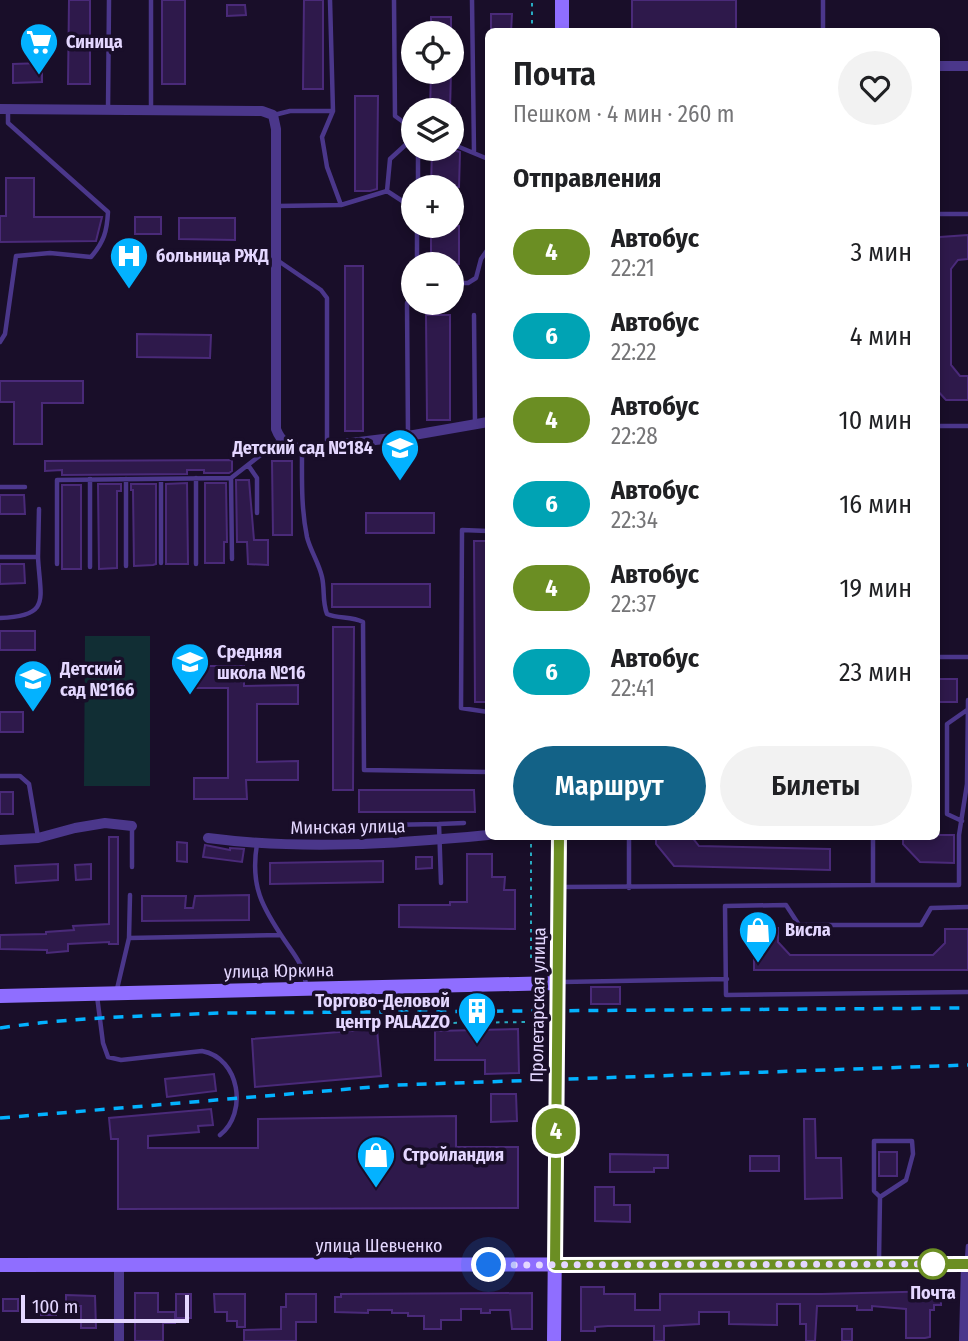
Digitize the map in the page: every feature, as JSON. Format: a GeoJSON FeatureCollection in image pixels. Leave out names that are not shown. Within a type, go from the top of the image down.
{"type":"FeatureCollection","features":[{"type":"Feature","properties":{"kind":"main road"},"geometry":{"type":"LineString","coordinates":[[562,0],[562,28]]}},
{"type":"Feature","properties":{"kind":"main road","name":"Пролетарская улица"},"geometry":{"type":"LineString","coordinates":[[554,1341],[559,840]]}},
{"type":"Feature","properties":{"kind":"main road","name":"улица Юркина"},"geometry":{"type":"LineString","coordinates":[[0,996],[558,983]]}},
{"type":"Feature","properties":{"kind":"main road","name":"улица Шевченко"},"geometry":{"type":"LineString","coordinates":[[0,1265],[967,1264]]}},
{"type":"Feature","properties":{"kind":"street"},"geometry":{"type":"LineString","coordinates":[[940,66],[968,66]]}},
{"type":"Feature","properties":{"kind":"street"},"geometry":{"type":"LineString","coordinates":[[4,109],[108,112],[262,111],[272,116],[276,129],[276,429],[280,440],[302,449],[408,436],[485,422]]}},
{"type":"Feature","properties":{"kind":"street"},"geometry":{"type":"LineString","coordinates":[[0,840],[38,838],[106,823],[132,826]]}},
{"type":"Feature","properties":{"kind":"street","name":"Минская улица"},"geometry":{"type":"LineString","coordinates":[[208,838],[257,844],[367,844],[485,835]]}},
{"type":"Feature","properties":{"kind":"street"},"geometry":{"type":"LineString","coordinates":[[964,1341],[967,1264]]}},
{"type":"Feature","properties":{"kind":"street"},"geometry":{"type":"LineString","coordinates":[[119,1266],[119,1341]]}},
{"type":"Feature","properties":{"kind":"lane"},"geometry":{"type":"LineString","coordinates":[[108,112],[109,0]]}},
{"type":"Feature","properties":{"kind":"lane"},"geometry":{"type":"LineString","coordinates":[[150,112],[151,0]]}},
{"type":"Feature","properties":{"kind":"lane"},"geometry":{"type":"LineString","coordinates":[[330,0],[333,111],[322,137],[327,167],[341,205]]}},
{"type":"Feature","properties":{"kind":"lane"},"geometry":{"type":"LineString","coordinates":[[394,0],[394,116],[401,121]]}},
{"type":"Feature","properties":{"kind":"lane"},"geometry":{"type":"LineString","coordinates":[[472,0],[474,152]]}},
{"type":"Feature","properties":{"kind":"lane"},"geometry":{"type":"LineString","coordinates":[[823,0],[823,28]]}},
{"type":"Feature","properties":{"kind":"lane"},"geometry":{"type":"LineString","coordinates":[[0,342],[5,334],[16,256],[50,253],[91,257],[102,244],[107,230],[108,212],[8,123],[4,109]]}},
{"type":"Feature","properties":{"kind":"lane"},"geometry":{"type":"LineString","coordinates":[[272,116],[290,111],[333,111]]}},
{"type":"Feature","properties":{"kind":"lane"},"geometry":{"type":"LineString","coordinates":[[464,148],[485,158]]}},
{"type":"Feature","properties":{"kind":"lane"},"geometry":{"type":"LineString","coordinates":[[387,191],[390,159],[401,149]]}},
{"type":"Feature","properties":{"kind":"lane"},"geometry":{"type":"LineString","coordinates":[[276,206],[341,205],[387,191]]}},
{"type":"Feature","properties":{"kind":"lane"},"geometry":{"type":"LineString","coordinates":[[387,191],[401,200]]}},
{"type":"Feature","properties":{"kind":"lane"},"geometry":{"type":"LineString","coordinates":[[940,214],[968,214]]}},
{"type":"Feature","properties":{"kind":"lane"},"geometry":{"type":"LineString","coordinates":[[464,284],[476,278],[485,253]]}},
{"type":"Feature","properties":{"kind":"lane"},"geometry":{"type":"LineString","coordinates":[[276,259],[321,290],[327,298],[327,446]]}},
{"type":"Feature","properties":{"kind":"lane"},"geometry":{"type":"LineString","coordinates":[[407,315],[408,436]]}},
{"type":"Feature","properties":{"kind":"lane"},"geometry":{"type":"LineString","coordinates":[[474,315],[475,423]]}},
{"type":"Feature","properties":{"kind":"lane"},"geometry":{"type":"LineString","coordinates":[[940,426],[968,425]]}},
{"type":"Feature","properties":{"kind":"lane"},"geometry":{"type":"LineString","coordinates":[[57,564],[57,480],[231,478],[280,440]]}},
{"type":"Feature","properties":{"kind":"lane"},"geometry":{"type":"LineString","coordinates":[[302,449],[302,505],[308,541],[323,581],[323,604],[327,614],[336,618],[355,618],[363,622],[363,770],[485,772]]}},
{"type":"Feature","properties":{"kind":"lane"},"geometry":{"type":"LineString","coordinates":[[248,465],[257,478],[257,513]]}},
{"type":"Feature","properties":{"kind":"lane"},"geometry":{"type":"LineString","coordinates":[[196,478],[196,564]]}},
{"type":"Feature","properties":{"kind":"lane"},"geometry":{"type":"LineString","coordinates":[[231,478],[232,559]]}},
{"type":"Feature","properties":{"kind":"lane"},"geometry":{"type":"LineString","coordinates":[[90,479],[90,567]]}},
{"type":"Feature","properties":{"kind":"lane"},"geometry":{"type":"LineString","coordinates":[[126,479],[126,566]]}},
{"type":"Feature","properties":{"kind":"lane"},"geometry":{"type":"LineString","coordinates":[[161,479],[161,563]]}},
{"type":"Feature","properties":{"kind":"lane"},"geometry":{"type":"LineString","coordinates":[[0,487],[25,487]]}},
{"type":"Feature","properties":{"kind":"lane"},"geometry":{"type":"LineString","coordinates":[[0,618],[33,613],[40,605],[39,509]]}},
{"type":"Feature","properties":{"kind":"lane"},"geometry":{"type":"LineString","coordinates":[[485,531],[462,530],[461,708],[485,712]]}},
{"type":"Feature","properties":{"kind":"lane"},"geometry":{"type":"LineString","coordinates":[[0,557],[38,557]]}},
{"type":"Feature","properties":{"kind":"lane"},"geometry":{"type":"LineString","coordinates":[[940,657],[968,657]]}},
{"type":"Feature","properties":{"kind":"lane"},"geometry":{"type":"LineString","coordinates":[[559,887],[959,886],[959,835],[967,783],[968,700]]}},
{"type":"Feature","properties":{"kind":"lane"},"geometry":{"type":"LineString","coordinates":[[962,821],[947,814],[947,724],[968,710]]}},
{"type":"Feature","properties":{"kind":"lane"},"geometry":{"type":"LineString","coordinates":[[0,776],[20,776],[29,784],[38,838]]}},
{"type":"Feature","properties":{"kind":"lane"},"geometry":{"type":"LineString","coordinates":[[384,825],[464,823]]}},
{"type":"Feature","properties":{"kind":"lane"},"geometry":{"type":"LineString","coordinates":[[439,824],[441,883]]}},
{"type":"Feature","properties":{"kind":"lane"},"geometry":{"type":"LineString","coordinates":[[132,826],[132,867]]}},
{"type":"Feature","properties":{"kind":"lane"},"geometry":{"type":"LineString","coordinates":[[629,840],[629,888]]}},
{"type":"Feature","properties":{"kind":"lane"},"geometry":{"type":"LineString","coordinates":[[873,840],[873,885]]}},
{"type":"Feature","properties":{"kind":"lane"},"geometry":{"type":"LineString","coordinates":[[257,844],[254,861],[256,891],[305,970],[307,989]]}},
{"type":"Feature","properties":{"kind":"lane"},"geometry":{"type":"LineString","coordinates":[[116,993],[129,938],[130,895]]}},
{"type":"Feature","properties":{"kind":"lane"},"geometry":{"type":"LineString","coordinates":[[968,907],[931,908],[921,925],[799,925],[786,905],[725,906],[726,995],[968,992]]}},
{"type":"Feature","properties":{"kind":"lane"},"geometry":{"type":"LineString","coordinates":[[129,938],[281,935]]}},
{"type":"Feature","properties":{"kind":"lane"},"geometry":{"type":"LineString","coordinates":[[558,983],[727,979]]}},
{"type":"Feature","properties":{"kind":"lane"},"geometry":{"type":"LineString","coordinates":[[96,994],[100,1030],[108,1057],[121,1060],[202,1051],[215,1053],[222,1059],[236,1086],[238,1098],[230,1127],[220,1135]]}},
{"type":"Feature","properties":{"kind":"lane"},"geometry":{"type":"LineString","coordinates":[[879,1265],[880,1197],[874,1191],[874,1141],[912,1141],[913,1154],[906,1180],[880,1197]]}},
{"type":"Feature","properties":{"kind":"lane"},"geometry":{"type":"LineString","coordinates":[[967,1264],[968,1246]]}},
{"type":"Feature","properties":{"kind":"path"},"geometry":{"type":"LineString","coordinates":[[532,0],[532,28]]}},
{"type":"Feature","properties":{"kind":"path"},"geometry":{"type":"LineString","coordinates":[[531,840],[531,958]]}},
{"type":"Feature","properties":{"kind":"path"},"geometry":{"type":"LineString","coordinates":[[445,1023],[528,1022]]}},
{"type":"Feature","properties":{"kind":"green space"},"geometry":{"type":"Polygon","coordinates":[[[85,636],[150,636],[150,786],[84,786],[85,636]]]}},
{"type":"Feature","properties":{"kind":"building"},"geometry":{"type":"Polygon","coordinates":[[[69,0],[90,0],[90,84],[68,84],[69,0]]]}},
{"type":"Feature","properties":{"kind":"building"},"geometry":{"type":"Polygon","coordinates":[[[162,0],[185,0],[185,84],[162,84],[162,0]]]}},
{"type":"Feature","properties":{"kind":"building"},"geometry":{"type":"Polygon","coordinates":[[[304,0],[323,0],[323,89],[303,89],[304,0]]]}},
{"type":"Feature","properties":{"kind":"building"},"geometry":{"type":"Polygon","coordinates":[[[632,0],[736,0],[736,28],[632,28],[632,0]]]}},
{"type":"Feature","properties":{"kind":"building"},"geometry":{"type":"Polygon","coordinates":[[[227,5],[245,5],[246,15],[227,16],[227,5]]]}},
{"type":"Feature","properties":{"kind":"building"},"geometry":{"type":"Polygon","coordinates":[[[491,14],[512,14],[511,28],[491,28],[491,14]]]}},
{"type":"Feature","properties":{"kind":"building"},"geometry":{"type":"Polygon","coordinates":[[[431,17],[451,17],[451,21],[431,21],[431,17]]]}},
{"type":"Feature","properties":{"kind":"building"},"geometry":{"type":"Polygon","coordinates":[[[42,63],[42,82],[13,83],[13,64],[42,63]]]}},
{"type":"Feature","properties":{"kind":"building"},"geometry":{"type":"Polygon","coordinates":[[[431,84],[451,84],[450,98],[430,98],[431,84]]]}},
{"type":"Feature","properties":{"kind":"building"},"geometry":{"type":"Polygon","coordinates":[[[355,96],[378,96],[377,189],[370,191],[355,191],[355,96]]]}},
{"type":"Feature","properties":{"kind":"building"},"geometry":{"type":"Polygon","coordinates":[[[432,161],[460,161],[459,175],[431,175],[432,161]]]}},
{"type":"Feature","properties":{"kind":"building"},"geometry":{"type":"Polygon","coordinates":[[[6,178],[34,178],[34,217],[102,217],[96,241],[0,242],[0,216],[6,216],[6,178]]]}},
{"type":"Feature","properties":{"kind":"building"},"geometry":{"type":"Polygon","coordinates":[[[135,217],[161,217],[161,234],[135,234],[135,217]]]}},
{"type":"Feature","properties":{"kind":"building"},"geometry":{"type":"Polygon","coordinates":[[[179,218],[235,218],[235,240],[179,239],[179,218]]]}},
{"type":"Feature","properties":{"kind":"building"},"geometry":{"type":"Polygon","coordinates":[[[968,235],[968,259],[958,260],[951,269],[951,365],[960,376],[968,376],[968,400],[946,400],[940,393],[940,237],[968,235]]]}},
{"type":"Feature","properties":{"kind":"building"},"geometry":{"type":"Polygon","coordinates":[[[431,238],[459,238],[459,252],[431,252],[431,238]]]}},
{"type":"Feature","properties":{"kind":"building"},"geometry":{"type":"Polygon","coordinates":[[[345,266],[363,266],[363,431],[345,431],[345,266]]]}},
{"type":"Feature","properties":{"kind":"building"},"geometry":{"type":"Polygon","coordinates":[[[426,315],[450,315],[450,420],[427,420],[426,315]]]}},
{"type":"Feature","properties":{"kind":"building"},"geometry":{"type":"Polygon","coordinates":[[[137,334],[211,335],[210,358],[137,357],[137,334]]]}},
{"type":"Feature","properties":{"kind":"building"},"geometry":{"type":"Polygon","coordinates":[[[0,381],[83,381],[83,403],[42,403],[42,444],[14,444],[14,402],[0,402],[0,381]]]}},
{"type":"Feature","properties":{"kind":"building"},"geometry":{"type":"Polygon","coordinates":[[[232,460],[232,471],[229,473],[187,470],[187,474],[62,475],[62,470],[45,471],[45,461],[232,460]]]}},
{"type":"Feature","properties":{"kind":"building"},"geometry":{"type":"Polygon","coordinates":[[[272,461],[292,461],[292,535],[273,535],[272,461]]]}},
{"type":"Feature","properties":{"kind":"building"},"geometry":{"type":"Polygon","coordinates":[[[236,480],[249,480],[254,540],[268,540],[268,565],[248,564],[247,542],[237,542],[236,480]]]}},
{"type":"Feature","properties":{"kind":"building"},"geometry":{"type":"Polygon","coordinates":[[[187,483],[188,564],[166,564],[166,484],[187,483]]]}},
{"type":"Feature","properties":{"kind":"building"},"geometry":{"type":"Polygon","coordinates":[[[205,483],[226,483],[227,542],[224,542],[224,563],[205,563],[205,483]]]}},
{"type":"Feature","properties":{"kind":"building"},"geometry":{"type":"Polygon","coordinates":[[[98,484],[121,484],[121,491],[117,491],[117,568],[99,569],[98,484]]]}},
{"type":"Feature","properties":{"kind":"building"},"geometry":{"type":"Polygon","coordinates":[[[131,484],[156,484],[156,564],[153,565],[134,566],[131,484]]]}},
{"type":"Feature","properties":{"kind":"building"},"geometry":{"type":"Polygon","coordinates":[[[62,485],[81,485],[81,569],[62,569],[62,485]]]}},
{"type":"Feature","properties":{"kind":"building"},"geometry":{"type":"Polygon","coordinates":[[[0,495],[24,495],[25,514],[0,514],[0,495]]]}},
{"type":"Feature","properties":{"kind":"building"},"geometry":{"type":"Polygon","coordinates":[[[366,513],[434,513],[434,533],[366,533],[366,513]]]}},
{"type":"Feature","properties":{"kind":"building"},"geometry":{"type":"Polygon","coordinates":[[[474,541],[485,541],[485,702],[475,702],[474,541]]]}},
{"type":"Feature","properties":{"kind":"building"},"geometry":{"type":"Polygon","coordinates":[[[0,564],[24,564],[25,583],[0,584],[0,564]]]}},
{"type":"Feature","properties":{"kind":"building"},"geometry":{"type":"Polygon","coordinates":[[[332,584],[430,584],[430,607],[332,607],[332,584]]]}},
{"type":"Feature","properties":{"kind":"building"},"geometry":{"type":"Polygon","coordinates":[[[333,627],[354,627],[353,790],[333,790],[333,627]]]}},
{"type":"Feature","properties":{"kind":"building"},"geometry":{"type":"Polygon","coordinates":[[[0,631],[35,631],[35,650],[0,650],[0,631]]]}},
{"type":"Feature","properties":{"kind":"building"},"geometry":{"type":"Polygon","coordinates":[[[192,666],[244,666],[244,686],[298,685],[298,704],[257,704],[257,762],[298,761],[298,780],[246,780],[247,799],[194,799],[194,778],[228,778],[228,688],[192,688],[192,666]]]}},
{"type":"Feature","properties":{"kind":"building"},"geometry":{"type":"Polygon","coordinates":[[[940,679],[957,679],[957,702],[940,702],[940,679]]]}},
{"type":"Feature","properties":{"kind":"building"},"geometry":{"type":"Polygon","coordinates":[[[0,712],[23,712],[23,732],[0,732],[0,712]]]}},
{"type":"Feature","properties":{"kind":"building"},"geometry":{"type":"Polygon","coordinates":[[[359,790],[474,790],[475,812],[359,812],[359,790]]]}},
{"type":"Feature","properties":{"kind":"building"},"geometry":{"type":"Polygon","coordinates":[[[0,792],[13,792],[13,814],[0,814],[0,792]]]}},
{"type":"Feature","properties":{"kind":"building"},"geometry":{"type":"Polygon","coordinates":[[[940,835],[954,835],[954,863],[920,862],[903,844],[903,840],[940,840],[940,835]]]}},
{"type":"Feature","properties":{"kind":"building"},"geometry":{"type":"Polygon","coordinates":[[[109,837],[118,837],[118,944],[68,944],[68,951],[47,953],[47,950],[0,949],[0,935],[46,934],[74,930],[73,926],[109,924],[109,837]]]}},
{"type":"Feature","properties":{"kind":"building"},"geometry":{"type":"Polygon","coordinates":[[[656,840],[694,840],[699,846],[830,849],[830,870],[674,866],[656,844],[656,840]]]}},
{"type":"Feature","properties":{"kind":"building"},"geometry":{"type":"Polygon","coordinates":[[[177,842],[187,843],[187,862],[177,861],[177,842]]]}},
{"type":"Feature","properties":{"kind":"building"},"geometry":{"type":"Polygon","coordinates":[[[205,845],[230,850],[244,849],[242,862],[203,857],[205,845]]]}},
{"type":"Feature","properties":{"kind":"building"},"geometry":{"type":"Polygon","coordinates":[[[467,854],[492,854],[492,877],[505,877],[504,890],[515,890],[515,929],[399,927],[399,905],[450,905],[450,902],[467,902],[467,854]]]}},
{"type":"Feature","properties":{"kind":"building"},"geometry":{"type":"Polygon","coordinates":[[[416,857],[432,857],[432,868],[416,869],[416,857]]]}},
{"type":"Feature","properties":{"kind":"building"},"geometry":{"type":"Polygon","coordinates":[[[383,861],[383,882],[270,884],[270,863],[383,861]]]}},
{"type":"Feature","properties":{"kind":"building"},"geometry":{"type":"Polygon","coordinates":[[[58,864],[58,880],[16,883],[15,866],[58,864]]]}},
{"type":"Feature","properties":{"kind":"building"},"geometry":{"type":"Polygon","coordinates":[[[91,864],[91,879],[76,880],[75,865],[91,864]]]}},
{"type":"Feature","properties":{"kind":"building"},"geometry":{"type":"Polygon","coordinates":[[[249,895],[249,920],[142,921],[142,896],[186,896],[185,908],[193,908],[195,896],[249,895]]]}},
{"type":"Feature","properties":{"kind":"building"},"geometry":{"type":"Polygon","coordinates":[[[754,928],[778,928],[778,942],[790,955],[933,955],[945,943],[945,929],[968,929],[968,970],[754,970],[754,928]]]}},
{"type":"Feature","properties":{"kind":"building"},"geometry":{"type":"Polygon","coordinates":[[[591,987],[620,987],[620,1004],[591,1004],[591,987]]]}},
{"type":"Feature","properties":{"kind":"building"},"geometry":{"type":"Polygon","coordinates":[[[377,1029],[381,1076],[255,1087],[252,1039],[377,1029]]]}},
{"type":"Feature","properties":{"kind":"building","name":"Торгово-Деловой центр PALAZZO"},"geometry":{"type":"Polygon","coordinates":[[[518,1029],[519,1073],[485,1074],[485,1060],[435,1060],[435,1031],[518,1029]]]}},
{"type":"Feature","properties":{"kind":"building"},"geometry":{"type":"Polygon","coordinates":[[[214,1074],[216,1091],[167,1097],[165,1079],[214,1074]]]}},
{"type":"Feature","properties":{"kind":"building"},"geometry":{"type":"Polygon","coordinates":[[[491,1094],[516,1094],[517,1121],[491,1122],[491,1094]]]}},
{"type":"Feature","properties":{"kind":"building"},"geometry":{"type":"Polygon","coordinates":[[[211,1109],[213,1125],[198,1126],[199,1132],[148,1136],[148,1148],[258,1148],[258,1119],[456,1116],[456,1147],[518,1147],[518,1208],[118,1209],[118,1139],[111,1139],[109,1118],[211,1109]]]}},
{"type":"Feature","properties":{"kind":"building"},"geometry":{"type":"Polygon","coordinates":[[[804,1119],[815,1119],[816,1158],[841,1158],[842,1198],[805,1199],[804,1119]]]}},
{"type":"Feature","properties":{"kind":"building"},"geometry":{"type":"Polygon","coordinates":[[[879,1152],[897,1152],[897,1176],[879,1176],[879,1152]]]}},
{"type":"Feature","properties":{"kind":"building"},"geometry":{"type":"Polygon","coordinates":[[[610,1154],[668,1155],[668,1168],[654,1168],[654,1172],[610,1172],[610,1154]]]}},
{"type":"Feature","properties":{"kind":"building"},"geometry":{"type":"Polygon","coordinates":[[[750,1156],[779,1156],[779,1171],[750,1171],[750,1156]]]}},
{"type":"Feature","properties":{"kind":"building"},"geometry":{"type":"Polygon","coordinates":[[[595,1187],[614,1187],[614,1205],[630,1205],[630,1222],[595,1221],[595,1187]]]}},
{"type":"Feature","properties":{"kind":"building"},"geometry":{"type":"Polygon","coordinates":[[[581,1287],[604,1287],[604,1294],[635,1294],[635,1310],[660,1310],[660,1294],[941,1291],[941,1305],[934,1305],[934,1310],[930,1310],[930,1337],[925,1338],[906,1338],[906,1309],[872,1306],[872,1310],[857,1310],[857,1306],[817,1306],[815,1341],[806,1341],[806,1324],[800,1324],[800,1304],[777,1304],[777,1325],[729,1324],[729,1312],[699,1312],[699,1324],[664,1326],[664,1341],[654,1341],[654,1326],[608,1326],[595,1327],[595,1331],[581,1331],[581,1287]]]}},
{"type":"Feature","properties":{"kind":"building"},"geometry":{"type":"Polygon","coordinates":[[[135,1293],[158,1293],[158,1312],[175,1312],[175,1323],[163,1323],[163,1341],[135,1341],[135,1293]]]}},
{"type":"Feature","properties":{"kind":"building"},"geometry":{"type":"Polygon","coordinates":[[[532,1293],[532,1329],[512,1329],[510,1310],[481,1313],[481,1309],[461,1309],[461,1320],[441,1320],[441,1329],[424,1329],[424,1316],[392,1313],[392,1310],[368,1310],[368,1313],[335,1312],[335,1297],[341,1297],[341,1294],[532,1293]]]}},
{"type":"Feature","properties":{"kind":"building"},"geometry":{"type":"Polygon","coordinates":[[[176,1294],[191,1294],[191,1318],[176,1318],[176,1294]]]}},
{"type":"Feature","properties":{"kind":"building"},"geometry":{"type":"Polygon","coordinates":[[[214,1294],[245,1294],[245,1327],[237,1327],[237,1321],[227,1321],[227,1312],[215,1312],[214,1294]]]}},
{"type":"Feature","properties":{"kind":"building"},"geometry":{"type":"Polygon","coordinates":[[[286,1294],[316,1294],[316,1322],[296,1322],[296,1341],[244,1341],[244,1330],[281,1329],[281,1307],[286,1307],[286,1294]]]}},
{"type":"Feature","properties":{"kind":"building"},"geometry":{"type":"Polygon","coordinates":[[[66,1295],[95,1296],[96,1328],[81,1328],[81,1306],[66,1306],[66,1295]]]}},
{"type":"Feature","properties":{"kind":"building"},"geometry":{"type":"Polygon","coordinates":[[[3,1299],[18,1299],[18,1311],[3,1311],[3,1299]]]}},
{"type":"Feature","properties":{"kind":"building"},"geometry":{"type":"Polygon","coordinates":[[[41,1303],[56,1303],[56,1315],[41,1315],[41,1303]]]}},
{"type":"Feature","properties":{"kind":"building"},"geometry":{"type":"Polygon","coordinates":[[[842,1329],[852,1329],[852,1341],[842,1341],[842,1329]]]}},
{"type":"Feature","properties":{"kind":"railway"},"geometry":{"type":"LineString","coordinates":[[0,1028],[82,1019],[221,1013],[968,1008]]}},
{"type":"Feature","properties":{"kind":"railway"},"geometry":{"type":"LineString","coordinates":[[0,1118],[397,1085],[968,1065]]}},
{"type":"Feature","properties":{"kind":"bus line","name":"4"},"geometry":{"type":"LineString","coordinates":[[559,840],[555,1265],[968,1264]]}},
{"type":"Feature","properties":{"kind":"place","name":"Синица"},"geometry":{"type":"Point","coordinates":[39,76]}},
{"type":"Feature","properties":{"kind":"place","name":"больница РЖД"},"geometry":{"type":"Point","coordinates":[129,290]}},
{"type":"Feature","properties":{"kind":"place","name":"Детский сад №184"},"geometry":{"type":"Point","coordinates":[400,482]}},
{"type":"Feature","properties":{"kind":"place","name":"Средняя школа №16"},"geometry":{"type":"Point","coordinates":[190,696]}},
{"type":"Feature","properties":{"kind":"place","name":"Детский сад №166"},"geometry":{"type":"Point","coordinates":[33,713]}},
{"type":"Feature","properties":{"kind":"place","name":"Висла"},"geometry":{"type":"Point","coordinates":[758,964]}},
{"type":"Feature","properties":{"kind":"place","name":"Торгово-Деловой центр PALAZZO"},"geometry":{"type":"Point","coordinates":[477,1045]}},
{"type":"Feature","properties":{"kind":"place","name":"Стройландия"},"geometry":{"type":"Point","coordinates":[376,1189]}},
{"type":"Feature","properties":{"kind":"place","name":"Почта"},"geometry":{"type":"Point","coordinates":[933,1264]}},
{"type":"Feature","properties":{"kind":"route"},"geometry":{"type":"LineString","coordinates":[[489,1265],[933,1264]]}}]}
